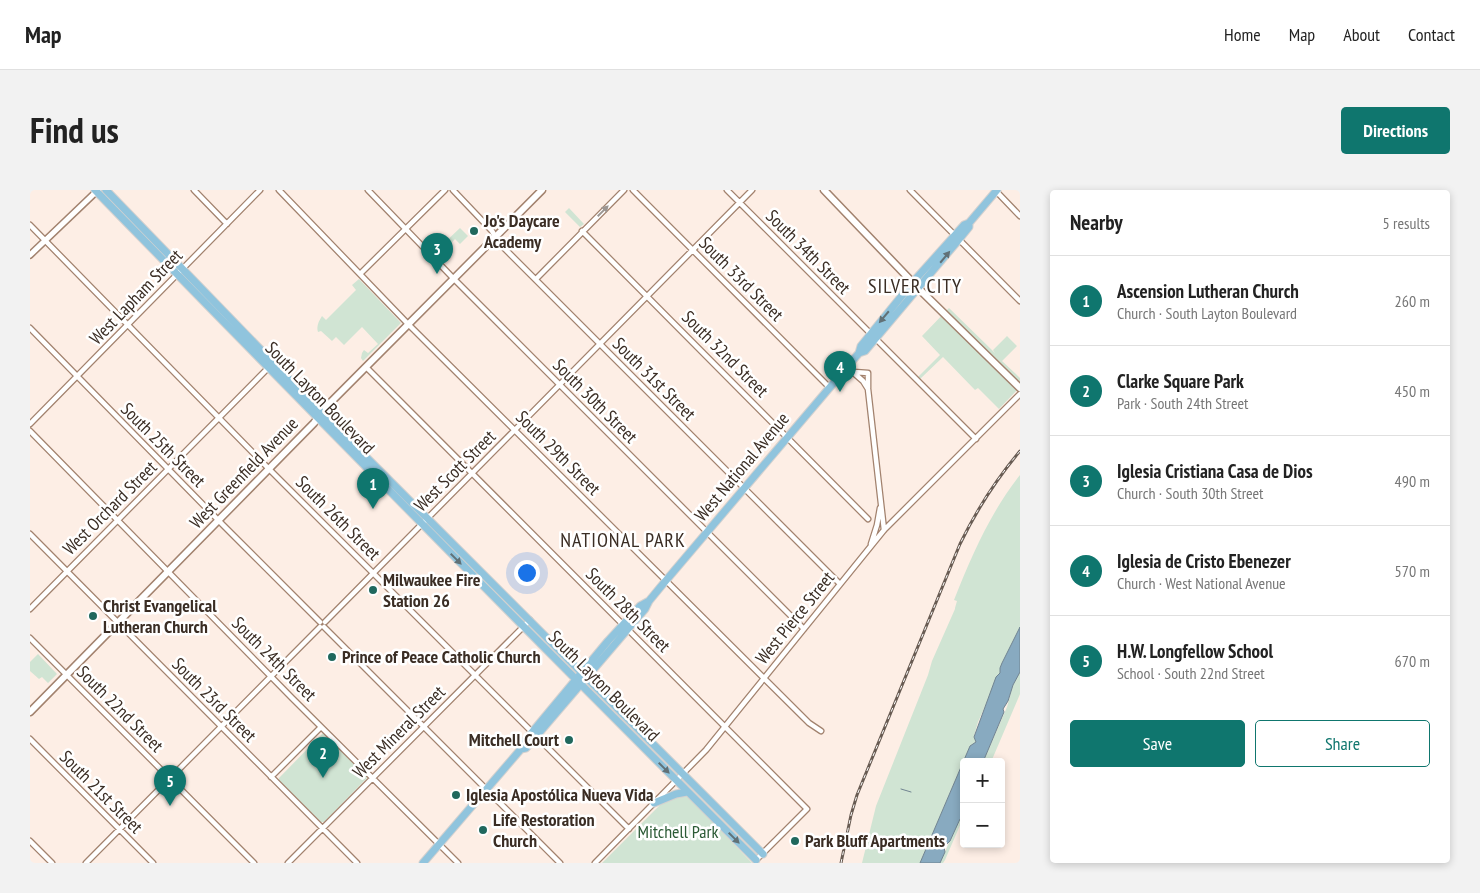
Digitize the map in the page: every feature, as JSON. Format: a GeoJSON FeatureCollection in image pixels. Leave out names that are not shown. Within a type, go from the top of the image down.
{"type":"FeatureCollection","features":[{"type":"Feature","properties":{"kind":"main road","name":"South Layton Boulevard"},"geometry":{"type":"LineString","coordinates":[[97,190],[271,365],[422,524],[756,860]]}},
{"type":"Feature","properties":{"kind":"main road","name":"South Layton Boulevard"},"geometry":{"type":"LineString","coordinates":[[106,190],[180,272]]}},
{"type":"Feature","properties":{"kind":"main road","name":"West Greenfield Avenue"},"geometry":{"type":"LineString","coordinates":[[30,712],[219,521],[408,324],[542,190]]}},
{"type":"Feature","properties":{"kind":"main road"},"geometry":{"type":"LineString","coordinates":[[824,190],[1020,388]]}},
{"type":"Feature","properties":{"kind":"main road","name":"West National Avenue"},"geometry":{"type":"LineString","coordinates":[[423,863],[583,675],[626,627],[645,609],[649,600],[859,353],[865,350],[873,336],[957,237],[964,225],[969,223],[996,190]]}},
{"type":"Feature","properties":{"kind":"main road","name":"South Layton Boulevard"},"geometry":{"type":"LineString","coordinates":[[320,416],[428,518],[763,854]]}},
{"type":"Feature","properties":{"kind":"main road"},"geometry":{"type":"LineString","coordinates":[[611,716],[617,712],[633,725]]}},
{"type":"Feature","properties":{"kind":"main road"},"geometry":{"type":"LineString","coordinates":[[654,803],[676,794],[687,792]]}},
{"type":"Feature","properties":{"kind":"street"},"geometry":{"type":"LineString","coordinates":[[30,255],[97,190]]}},
{"type":"Feature","properties":{"kind":"street"},"geometry":{"type":"LineString","coordinates":[[194,190],[227,224]]}},
{"type":"Feature","properties":{"kind":"street","name":"West Lapham Street"},"geometry":{"type":"LineString","coordinates":[[30,424],[260,190]]}},
{"type":"Feature","properties":{"kind":"street","name":"South 29th Street"},"geometry":{"type":"LineString","coordinates":[[279,190],[408,324],[809,723],[821,731]]}},
{"type":"Feature","properties":{"kind":"street","name":"South 30th Street"},"geometry":{"type":"LineString","coordinates":[[368,190],[454,279],[804,629]]}},
{"type":"Feature","properties":{"kind":"street"},"geometry":{"type":"LineString","coordinates":[[360,274],[445,190]]}},
{"type":"Feature","properties":{"kind":"street","name":"South 31st Street"},"geometry":{"type":"LineString","coordinates":[[453,190],[492,231],[499,243],[840,584]]}},
{"type":"Feature","properties":{"kind":"street"},"geometry":{"type":"LineString","coordinates":[[536,279],[624,190]]}},
{"type":"Feature","properties":{"kind":"street","name":"South 33rd Street"},"geometry":{"type":"LineString","coordinates":[[633,190],[830,388]]}},
{"type":"Feature","properties":{"kind":"street","name":"South 34th Street"},"geometry":{"type":"LineString","coordinates":[[727,190],[976,439]]}},
{"type":"Feature","properties":{"kind":"street","name":"West Scott Street"},"geometry":{"type":"LineString","coordinates":[[86,863],[752,190]]}},
{"type":"Feature","properties":{"kind":"street"},"geometry":{"type":"LineString","coordinates":[[910,190],[1020,301]]}},
{"type":"Feature","properties":{"kind":"street"},"geometry":{"type":"LineString","coordinates":[[996,190],[1020,216]]}},
{"type":"Feature","properties":{"kind":"street","name":"South 26th Street"},"geometry":{"type":"LineString","coordinates":[[30,225],[269,469],[629,829]]}},
{"type":"Feature","properties":{"kind":"street","name":"South 32nd Street"},"geometry":{"type":"LineString","coordinates":[[582,231],[868,519]]}},
{"type":"Feature","properties":{"kind":"street","name":"South 25th Street"},"geometry":{"type":"LineString","coordinates":[[30,328],[168,470],[560,863]]}},
{"type":"Feature","properties":{"kind":"street","name":"West Orchard Street"},"geometry":{"type":"LineString","coordinates":[[30,608],[271,365]]}},
{"type":"Feature","properties":{"kind":"street","name":"South 28th Street"},"geometry":{"type":"LineString","coordinates":[[366,367],[807,809],[763,854]]}},
{"type":"Feature","properties":{"kind":"street"},"geometry":{"type":"LineString","coordinates":[[847,367],[863,381],[868,389]]}},
{"type":"Feature","properties":{"kind":"street"},"geometry":{"type":"LineString","coordinates":[[854,372],[868,373],[868,389],[884,530]]}},
{"type":"Feature","properties":{"kind":"street","name":"West Pierce Street"},"geometry":{"type":"LineString","coordinates":[[595,863],[706,750],[884,530],[1020,394]]}},
{"type":"Feature","properties":{"kind":"street","name":"South 24th Street"},"geometry":{"type":"LineString","coordinates":[[30,431],[458,863]]}},
{"type":"Feature","properties":{"kind":"street"},"geometry":{"type":"LineString","coordinates":[[868,549],[877,525],[881,501]]}},
{"type":"Feature","properties":{"kind":"street","name":"South 23rd Street"},"geometry":{"type":"LineString","coordinates":[[30,534],[357,863]]}},
{"type":"Feature","properties":{"kind":"street","name":"West Mineral Street"},"geometry":{"type":"LineString","coordinates":[[288,863],[530,620]]}},
{"type":"Feature","properties":{"kind":"street","name":"South 22nd Street"},"geometry":{"type":"LineString","coordinates":[[30,638],[254,863]]}},
{"type":"Feature","properties":{"kind":"street"},"geometry":{"type":"LineString","coordinates":[[271,777],[321,726]]}},
{"type":"Feature","properties":{"kind":"street","name":"South 21st Street"},"geometry":{"type":"LineString","coordinates":[[30,739],[153,863]]}},
{"type":"Feature","properties":{"kind":"street"},"geometry":{"type":"LineString","coordinates":[[30,841],[52,863]]}},
{"type":"Feature","properties":{"kind":"street"},"geometry":{"type":"LineString","coordinates":[[756,860],[763,854]]}},
{"type":"Feature","properties":{"kind":"green space"},"geometry":{"type":"Polygon","coordinates":[[[569,208],[584,224],[580,227],[565,212],[569,208]]]}},
{"type":"Feature","properties":{"kind":"green space"},"geometry":{"type":"Polygon","coordinates":[[[460,228],[468,236],[460,244],[455,239],[446,249],[442,245],[460,228]]]}},
{"type":"Feature","properties":{"kind":"green space"},"geometry":{"type":"Polygon","coordinates":[[[359,279],[401,323],[363,361],[361,358],[364,350],[368,353],[378,344],[362,327],[344,345],[336,337],[332,341],[321,331],[318,332],[317,328],[322,316],[326,320],[356,290],[352,285],[359,279]]]}},
{"type":"Feature","properties":{"kind":"green space"},"geometry":{"type":"Polygon","coordinates":[[[949,308],[995,353],[993,350],[1007,336],[1017,346],[1002,361],[1020,378],[1020,387],[999,409],[978,388],[975,390],[943,357],[920,379],[918,377],[940,355],[922,336],[949,308]]]}},
{"type":"Feature","properties":{"kind":"green space"},"geometry":{"type":"Polygon","coordinates":[[[1020,475],[1020,627],[1000,668],[1000,673],[978,722],[974,736],[976,742],[970,746],[965,758],[960,758],[960,769],[920,863],[862,863],[876,806],[932,661],[955,609],[957,601],[954,600],[975,551],[1009,489],[1020,475]]]}},
{"type":"Feature","properties":{"kind":"green space"},"geometry":{"type":"Polygon","coordinates":[[[38,654],[57,674],[48,683],[42,677],[39,679],[30,671],[30,662],[38,654]]]}},
{"type":"Feature","properties":{"kind":"green space"},"geometry":{"type":"Polygon","coordinates":[[[1020,672],[1020,694],[993,758],[985,758],[1007,707],[1013,685],[1020,672]]]}},
{"type":"Feature","properties":{"kind":"green space"},"geometry":{"type":"Polygon","coordinates":[[[323,733],[367,778],[324,822],[321,822],[279,778],[323,733]]]}},
{"type":"Feature","properties":{"kind":"green space","name":"Mitchell Park"},"geometry":{"type":"Polygon","coordinates":[[[683,793],[752,863],[602,863],[661,804],[683,793]]]}},
{"type":"Feature","properties":{"kind":"green space"},"geometry":{"type":"Polygon","coordinates":[[[960,818],[960,825],[945,860],[943,863],[940,863],[960,818]]]}},
{"type":"Feature","properties":{"kind":"water"},"geometry":{"type":"Polygon","coordinates":[[[1020,627],[1020,672],[1003,709],[1004,712],[985,758],[965,758],[970,746],[976,742],[974,737],[996,677],[1000,673],[1002,663],[1020,627]]]}},
{"type":"Feature","properties":{"kind":"water"},"geometry":{"type":"Polygon","coordinates":[[[960,769],[960,819],[950,841],[944,847],[945,852],[940,863],[920,863],[960,769]]]}},
{"type":"Feature","properties":{"kind":"waterway"},"geometry":{"type":"LineString","coordinates":[[901,789],[911,792]]}},
{"type":"Feature","properties":{"kind":"railway"},"geometry":{"type":"LineString","coordinates":[[841,863],[857,795],[960,544],[987,496],[1002,473],[1020,451]]}},
{"type":"Feature","properties":{"kind":"place","name":"Jo's Daycare Academy"},"geometry":{"type":"Point","coordinates":[474,231]}},
{"type":"Feature","properties":{"kind":"place","name":"Iglesia Cristiana Casa de Dios"},"geometry":{"type":"Point","coordinates":[437,274]}},
{"type":"Feature","properties":{"kind":"place","name":"Iglesia de Cristo Ebenezer"},"geometry":{"type":"Point","coordinates":[840,392]}},
{"type":"Feature","properties":{"kind":"place","name":"Ascension Lutheran Church"},"geometry":{"type":"Point","coordinates":[373,509]}},
{"type":"Feature","properties":{"kind":"place","name":"Milwaukee Fire Station 26"},"geometry":{"type":"Point","coordinates":[373,590]}},
{"type":"Feature","properties":{"kind":"place","name":"Christ Evangelical Lutheran Church"},"geometry":{"type":"Point","coordinates":[93,616]}},
{"type":"Feature","properties":{"kind":"place","name":"Prince of Peace Catholic Church"},"geometry":{"type":"Point","coordinates":[332,657]}},
{"type":"Feature","properties":{"kind":"place","name":"Mitchell Court"},"geometry":{"type":"Point","coordinates":[569,740]}},
{"type":"Feature","properties":{"kind":"place","name":"Clarke Square Park"},"geometry":{"type":"Point","coordinates":[323,778]}},
{"type":"Feature","properties":{"kind":"place","name":"Iglesia Apostólica Nueva Vida"},"geometry":{"type":"Point","coordinates":[456,795]}},
{"type":"Feature","properties":{"kind":"place","name":"H.W. Longfellow School"},"geometry":{"type":"Point","coordinates":[170,806]}},
{"type":"Feature","properties":{"kind":"place","name":"Life Restoration Church"},"geometry":{"type":"Point","coordinates":[483,830]}},
{"type":"Feature","properties":{"kind":"place","name":"Park Bluff Apartments"},"geometry":{"type":"Point","coordinates":[795,841]}},
{"type":"Feature","properties":{"kind":"district","name":"SILVER CITY"},"geometry":{"type":"Point","coordinates":[915,286]}},
{"type":"Feature","properties":{"kind":"district","name":"NATIONAL PARK"},"geometry":{"type":"Point","coordinates":[623,540]}}]}
